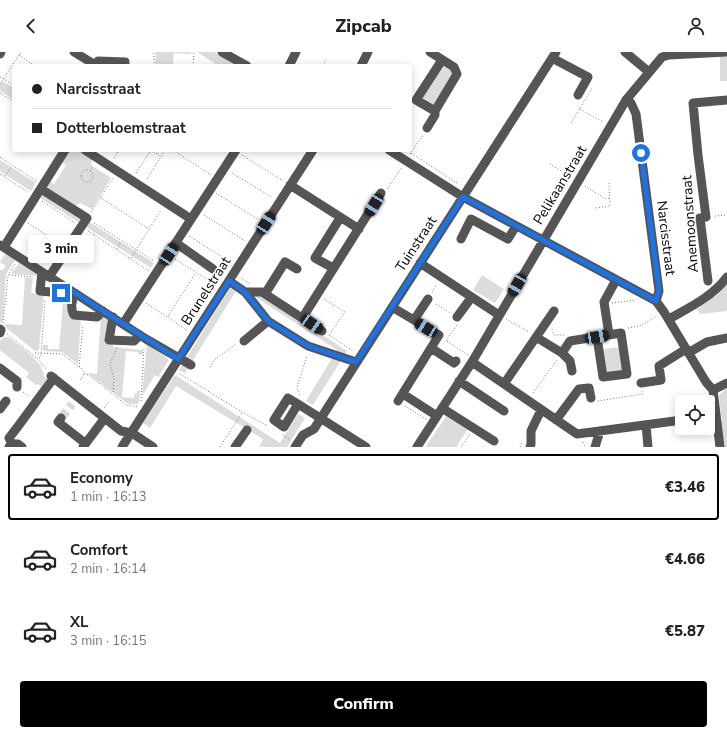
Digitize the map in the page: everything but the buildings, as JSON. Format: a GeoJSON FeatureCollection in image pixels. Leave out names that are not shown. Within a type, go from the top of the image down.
{"type":"FeatureCollection","features":[{"type":"Feature","properties":{"kind":"street"},"geometry":{"type":"LineString","coordinates":[[74,52],[86,56],[94,64]]}},
{"type":"Feature","properties":{"kind":"street"},"geometry":{"type":"LineString","coordinates":[[222,52],[243,64]]}},
{"type":"Feature","properties":{"kind":"street"},"geometry":{"type":"LineString","coordinates":[[289,64],[296,52]]}},
{"type":"Feature","properties":{"kind":"street"},"geometry":{"type":"LineString","coordinates":[[362,64],[368,52]]}},
{"type":"Feature","properties":{"kind":"street"},"geometry":{"type":"LineString","coordinates":[[427,128],[435,115],[434,111],[457,74],[454,67],[430,52]]}},
{"type":"Feature","properties":{"kind":"street"},"geometry":{"type":"LineString","coordinates":[[625,52],[649,72]]}},
{"type":"Feature","properties":{"kind":"street","name":"Pelikaanstraat"},"geometry":{"type":"LineString","coordinates":[[417,447],[459,381],[470,358],[502,317],[543,240],[626,100],[662,57],[669,55],[727,52]]}},
{"type":"Feature","properties":{"kind":"street"},"geometry":{"type":"LineString","coordinates":[[554,55],[588,77],[578,95]]}},
{"type":"Feature","properties":{"kind":"street","name":"Tuinstraat"},"geometry":{"type":"LineString","coordinates":[[296,446],[303,435],[314,428],[321,418],[554,55]]}},
{"type":"Feature","properties":{"kind":"street"},"geometry":{"type":"LineString","coordinates":[[434,111],[416,100],[442,60]]}},
{"type":"Feature","properties":{"kind":"street"},"geometry":{"type":"LineString","coordinates":[[97,64],[98,61],[106,61],[125,62],[125,64]]}},
{"type":"Feature","properties":{"kind":"street","name":"Narcisstraat"},"geometry":{"type":"LineString","coordinates":[[626,100],[631,103],[635,109],[659,290],[656,301]]}},
{"type":"Feature","properties":{"kind":"street","name":"Anemoonstraat"},"geometry":{"type":"LineString","coordinates":[[708,281],[700,218],[706,217],[693,103],[727,100]]}},
{"type":"Feature","properties":{"kind":"street"},"geometry":{"type":"LineString","coordinates":[[64,152],[2,246],[44,275],[66,287],[178,359],[191,365]]}},
{"type":"Feature","properties":{"kind":"street"},"geometry":{"type":"LineString","coordinates":[[88,152],[191,219]]}},
{"type":"Feature","properties":{"kind":"street"},"geometry":{"type":"LineString","coordinates":[[123,324],[234,152]]}},
{"type":"Feature","properties":{"kind":"street","name":"Brunelstraat"},"geometry":{"type":"LineString","coordinates":[[122,447],[231,278],[287,184],[311,152]]}},
{"type":"Feature","properties":{"kind":"street"},"geometry":{"type":"LineString","coordinates":[[392,152],[465,194],[516,226],[656,301],[669,319],[706,382],[720,386]]}},
{"type":"Feature","properties":{"kind":"street"},"geometry":{"type":"LineString","coordinates":[[287,184],[359,229]]}},
{"type":"Feature","properties":{"kind":"street"},"geometry":{"type":"LineString","coordinates":[[40,190],[88,218],[71,242]]}},
{"type":"Feature","properties":{"kind":"street"},"geometry":{"type":"LineString","coordinates":[[302,317],[381,193]]}},
{"type":"Feature","properties":{"kind":"street"},"geometry":{"type":"LineString","coordinates":[[333,268],[316,258],[340,218]]}},
{"type":"Feature","properties":{"kind":"street"},"geometry":{"type":"LineString","coordinates":[[461,239],[472,219],[508,239],[516,226]]}},
{"type":"Feature","properties":{"kind":"street"},"geometry":{"type":"LineString","coordinates":[[176,243],[213,269]]}},
{"type":"Feature","properties":{"kind":"street"},"geometry":{"type":"LineString","coordinates":[[63,256],[44,275],[40,291],[61,293],[66,287]]}},
{"type":"Feature","properties":{"kind":"street"},"geometry":{"type":"LineString","coordinates":[[265,294],[285,262],[297,269]]}},
{"type":"Feature","properties":{"kind":"street"},"geometry":{"type":"LineString","coordinates":[[420,263],[502,317]]}},
{"type":"Feature","properties":{"kind":"street"},"geometry":{"type":"LineString","coordinates":[[669,319],[708,296],[721,285],[727,277]]}},
{"type":"Feature","properties":{"kind":"street"},"geometry":{"type":"LineString","coordinates":[[231,278],[245,292],[268,321],[310,346],[358,359]]}},
{"type":"Feature","properties":{"kind":"street"},"geometry":{"type":"LineString","coordinates":[[609,335],[604,302],[616,280]]}},
{"type":"Feature","properties":{"kind":"street"},"geometry":{"type":"LineString","coordinates":[[245,292],[262,292],[326,333]]}},
{"type":"Feature","properties":{"kind":"street"},"geometry":{"type":"LineString","coordinates":[[75,293],[73,296],[72,311],[74,315],[97,317],[102,311]]}},
{"type":"Feature","properties":{"kind":"street"},"geometry":{"type":"LineString","coordinates":[[457,317],[471,298]]}},
{"type":"Feature","properties":{"kind":"street"},"geometry":{"type":"LineString","coordinates":[[414,320],[428,299]]}},
{"type":"Feature","properties":{"kind":"street"},"geometry":{"type":"LineString","coordinates":[[392,307],[439,335],[400,397],[437,416]]}},
{"type":"Feature","properties":{"kind":"street"},"geometry":{"type":"LineString","coordinates":[[504,384],[554,311]]}},
{"type":"Feature","properties":{"kind":"street"},"geometry":{"type":"LineString","coordinates":[[113,317],[109,340],[134,341],[143,337]]}},
{"type":"Feature","properties":{"kind":"street"},"geometry":{"type":"LineString","coordinates":[[244,341],[268,321]]}},
{"type":"Feature","properties":{"kind":"street"},"geometry":{"type":"LineString","coordinates":[[562,353],[570,341],[621,333],[627,374],[603,377],[597,337]]}},
{"type":"Feature","properties":{"kind":"street"},"geometry":{"type":"LineString","coordinates":[[536,337],[562,353],[570,361],[572,371]]}},
{"type":"Feature","properties":{"kind":"street"},"geometry":{"type":"LineString","coordinates":[[641,383],[661,380],[659,366],[687,351],[707,342],[727,338]]}},
{"type":"Feature","properties":{"kind":"street"},"geometry":{"type":"LineString","coordinates":[[430,348],[454,363],[456,361]]}},
{"type":"Feature","properties":{"kind":"street"},"geometry":{"type":"LineString","coordinates":[[470,358],[504,384],[577,434],[675,421]]}},
{"type":"Feature","properties":{"kind":"street"},"geometry":{"type":"LineString","coordinates":[[0,368],[17,381],[17,387]]}},
{"type":"Feature","properties":{"kind":"street"},"geometry":{"type":"LineString","coordinates":[[715,405],[720,386],[727,376]]}},
{"type":"Feature","properties":{"kind":"street"},"geometry":{"type":"LineString","coordinates":[[22,447],[18,444],[10,446],[9,438],[28,414],[52,377],[74,401],[121,431],[132,433],[153,447]]}},
{"type":"Feature","properties":{"kind":"street"},"geometry":{"type":"LineString","coordinates":[[459,381],[504,412]]}},
{"type":"Feature","properties":{"kind":"street"},"geometry":{"type":"LineString","coordinates":[[556,420],[579,389],[589,388],[590,398]]}},
{"type":"Feature","properties":{"kind":"street"},"geometry":{"type":"LineString","coordinates":[[283,431],[274,420],[288,398],[366,447]]}},
{"type":"Feature","properties":{"kind":"street"},"geometry":{"type":"LineString","coordinates":[[442,408],[494,441]]}},
{"type":"Feature","properties":{"kind":"street"},"geometry":{"type":"LineString","coordinates":[[530,447],[531,431],[541,410]]}},
{"type":"Feature","properties":{"kind":"street"},"geometry":{"type":"LineString","coordinates":[[61,418],[58,422],[84,445],[104,419]]}},
{"type":"Feature","properties":{"kind":"street"},"geometry":{"type":"LineString","coordinates":[[646,425],[648,447]]}},
{"type":"Feature","properties":{"kind":"street"},"geometry":{"type":"LineString","coordinates":[[715,428],[720,447]]}},
{"type":"Feature","properties":{"kind":"street"},"geometry":{"type":"LineString","coordinates":[[235,447],[246,430]]}},
{"type":"Feature","properties":{"kind":"street"},"geometry":{"type":"LineString","coordinates":[[595,447],[600,431]]}},
{"type":"Feature","properties":{"kind":"path"},"geometry":{"type":"LineString","coordinates":[[13,64],[21,52]]}},
{"type":"Feature","properties":{"kind":"path"},"geometry":{"type":"LineString","coordinates":[[154,52],[154,64]]}},
{"type":"Feature","properties":{"kind":"path"},"geometry":{"type":"LineString","coordinates":[[193,64],[194,52]]}},
{"type":"Feature","properties":{"kind":"path"},"geometry":{"type":"LineString","coordinates":[[19,55],[32,64]]}},
{"type":"Feature","properties":{"kind":"path"},"geometry":{"type":"LineString","coordinates":[[324,64],[326,60]]}},
{"type":"Feature","properties":{"kind":"path"},"geometry":{"type":"LineString","coordinates":[[0,84],[12,66]]}},
{"type":"Feature","properties":{"kind":"path"},"geometry":{"type":"LineString","coordinates":[[0,77],[12,84]]}},
{"type":"Feature","properties":{"kind":"path"},"geometry":{"type":"LineString","coordinates":[[571,123],[592,88]]}},
{"type":"Feature","properties":{"kind":"path"},"geometry":{"type":"LineString","coordinates":[[0,93],[12,101]]}},
{"type":"Feature","properties":{"kind":"path"},"geometry":{"type":"LineString","coordinates":[[580,109],[606,124]]}},
{"type":"Feature","properties":{"kind":"path"},"geometry":{"type":"LineString","coordinates":[[109,165],[118,152]]}},
{"type":"Feature","properties":{"kind":"path"},"geometry":{"type":"LineString","coordinates":[[132,180],[150,152]]}},
{"type":"Feature","properties":{"kind":"path"},"geometry":{"type":"LineString","coordinates":[[154,152],[161,156]]}},
{"type":"Feature","properties":{"kind":"path"},"geometry":{"type":"LineString","coordinates":[[142,187],[164,152]]}},
{"type":"Feature","properties":{"kind":"path"},"geometry":{"type":"LineString","coordinates":[[175,152],[217,179]]}},
{"type":"Feature","properties":{"kind":"path"},"geometry":{"type":"LineString","coordinates":[[234,152],[287,184]]}},
{"type":"Feature","properties":{"kind":"path"},"geometry":{"type":"LineString","coordinates":[[411,152],[465,194]]}},
{"type":"Feature","properties":{"kind":"path"},"geometry":{"type":"LineString","coordinates":[[0,157],[13,166],[81,227],[150,272]]}},
{"type":"Feature","properties":{"kind":"path"},"geometry":{"type":"LineString","coordinates":[[550,164],[573,178]]}},
{"type":"Feature","properties":{"kind":"path"},"geometry":{"type":"LineString","coordinates":[[5,177],[13,166]]}},
{"type":"Feature","properties":{"kind":"path"},"geometry":{"type":"LineString","coordinates":[[90,172],[86,170],[82,172],[81,176],[83,181],[89,182],[92,180],[92,174],[90,172],[93,166]]}},
{"type":"Feature","properties":{"kind":"path"},"geometry":{"type":"LineString","coordinates":[[118,171],[88,218],[156,262]]}},
{"type":"Feature","properties":{"kind":"path"},"geometry":{"type":"LineString","coordinates":[[229,171],[274,199]]}},
{"type":"Feature","properties":{"kind":"path"},"geometry":{"type":"LineString","coordinates":[[0,174],[40,190]]}},
{"type":"Feature","properties":{"kind":"path"},"geometry":{"type":"LineString","coordinates":[[596,208],[610,206],[609,183]]}},
{"type":"Feature","properties":{"kind":"path"},"geometry":{"type":"LineString","coordinates":[[583,184],[606,199],[610,198]]}},
{"type":"Feature","properties":{"kind":"path"},"geometry":{"type":"LineString","coordinates":[[215,192],[260,220]]}},
{"type":"Feature","properties":{"kind":"path"},"geometry":{"type":"LineString","coordinates":[[101,198],[149,229]]}},
{"type":"Feature","properties":{"kind":"path"},"geometry":{"type":"LineString","coordinates":[[130,259],[166,202]]}},
{"type":"Feature","properties":{"kind":"path"},"geometry":{"type":"LineString","coordinates":[[202,214],[245,242]]}},
{"type":"Feature","properties":{"kind":"path"},"geometry":{"type":"LineString","coordinates":[[715,216],[727,214]]}},
{"type":"Feature","properties":{"kind":"path"},"geometry":{"type":"LineString","coordinates":[[21,219],[61,245]]}},
{"type":"Feature","properties":{"kind":"path"},"geometry":{"type":"LineString","coordinates":[[188,236],[232,263],[228,271],[231,278],[251,284]]}},
{"type":"Feature","properties":{"kind":"path"},"geometry":{"type":"LineString","coordinates":[[116,249],[121,240]]}},
{"type":"Feature","properties":{"kind":"path"},"geometry":{"type":"LineString","coordinates":[[19,257],[8,275],[4,322],[0,329],[38,359],[52,377]]}},
{"type":"Feature","properties":{"kind":"path"},"geometry":{"type":"LineString","coordinates":[[173,258],[223,290]]}},
{"type":"Feature","properties":{"kind":"path"},"geometry":{"type":"LineString","coordinates":[[168,317],[196,272]]}},
{"type":"Feature","properties":{"kind":"path"},"geometry":{"type":"LineString","coordinates":[[8,275],[44,275]]}},
{"type":"Feature","properties":{"kind":"path"},"geometry":{"type":"LineString","coordinates":[[441,278],[428,299],[461,320],[446,341]]}},
{"type":"Feature","properties":{"kind":"path"},"geometry":{"type":"LineString","coordinates":[[39,358],[41,354],[46,292]]}},
{"type":"Feature","properties":{"kind":"path"},"geometry":{"type":"LineString","coordinates":[[317,294],[345,312],[326,333],[358,359]]}},
{"type":"Feature","properties":{"kind":"path"},"geometry":{"type":"LineString","coordinates":[[140,299],[194,334]]}},
{"type":"Feature","properties":{"kind":"path"},"geometry":{"type":"LineString","coordinates":[[604,305],[640,299]]}},
{"type":"Feature","properties":{"kind":"path"},"geometry":{"type":"LineString","coordinates":[[621,333],[626,332],[626,329],[640,326],[660,314]]}},
{"type":"Feature","properties":{"kind":"path"},"geometry":{"type":"LineString","coordinates":[[80,367],[84,316]]}},
{"type":"Feature","properties":{"kind":"path"},"geometry":{"type":"LineString","coordinates":[[502,317],[536,337]]}},
{"type":"Feature","properties":{"kind":"path"},"geometry":{"type":"LineString","coordinates":[[545,324],[551,328],[554,335],[566,336],[570,341]]}},
{"type":"Feature","properties":{"kind":"path"},"geometry":{"type":"LineString","coordinates":[[439,335],[470,358]]}},
{"type":"Feature","properties":{"kind":"path"},"geometry":{"type":"LineString","coordinates":[[141,401],[144,345],[143,337]]}},
{"type":"Feature","properties":{"kind":"path"},"geometry":{"type":"LineString","coordinates":[[113,393],[114,385],[110,364],[117,349],[118,340]]}},
{"type":"Feature","properties":{"kind":"path"},"geometry":{"type":"LineString","coordinates":[[210,367],[214,360],[241,340],[244,341]]}},
{"type":"Feature","properties":{"kind":"path"},"geometry":{"type":"LineString","coordinates":[[298,404],[301,398],[297,388],[310,346]]}},
{"type":"Feature","properties":{"kind":"path"},"geometry":{"type":"LineString","coordinates":[[35,353],[62,354],[80,367],[85,374],[89,375],[113,393],[126,405],[138,406],[146,411]]}},
{"type":"Feature","properties":{"kind":"path"},"geometry":{"type":"LineString","coordinates":[[528,400],[562,353]]}},
{"type":"Feature","properties":{"kind":"path"},"geometry":{"type":"LineString","coordinates":[[172,369],[242,412],[271,427]]}},
{"type":"Feature","properties":{"kind":"path"},"geometry":{"type":"LineString","coordinates":[[80,380],[85,374]]}},
{"type":"Feature","properties":{"kind":"path"},"geometry":{"type":"LineString","coordinates":[[590,398],[594,402],[643,394],[641,383]]}},
{"type":"Feature","properties":{"kind":"path"},"geometry":{"type":"LineString","coordinates":[[400,397],[427,420]]}},
{"type":"Feature","properties":{"kind":"path"},"geometry":{"type":"LineString","coordinates":[[220,447],[242,412]]}},
{"type":"Feature","properties":{"kind":"path"},"geometry":{"type":"LineString","coordinates":[[461,447],[473,428]]}},
{"type":"Feature","properties":{"kind":"path"},"geometry":{"type":"LineString","coordinates":[[283,431],[296,446]]}},
{"type":"Feature","properties":{"kind":"shaded area"},"geometry":{"type":"Polygon","coordinates":[[[156,52],[191,52],[191,54],[174,53],[173,64],[155,64],[156,52]]]}},
{"type":"Feature","properties":{"kind":"shaded area"},"geometry":{"type":"Polygon","coordinates":[[[197,52],[214,52],[235,64],[216,64],[197,52]]]}},
{"type":"Feature","properties":{"kind":"shaded area"},"geometry":{"type":"Polygon","coordinates":[[[720,57],[727,57],[727,81],[720,81],[720,57]]]}},
{"type":"Feature","properties":{"kind":"shaded area"},"geometry":{"type":"Polygon","coordinates":[[[443,65],[455,71],[434,106],[422,101],[422,95],[443,65]]]}},
{"type":"Feature","properties":{"kind":"shaded area"},"geometry":{"type":"Polygon","coordinates":[[[2,81],[12,87],[12,99],[0,91],[2,81]]]}},
{"type":"Feature","properties":{"kind":"shaded area"},"geometry":{"type":"Polygon","coordinates":[[[68,152],[82,152],[92,158],[91,165],[111,178],[92,209],[80,203],[73,207],[46,190],[50,182],[54,184],[66,165],[61,162],[68,152]]]}},
{"type":"Feature","properties":{"kind":"shaded area"},"geometry":{"type":"Polygon","coordinates":[[[0,160],[36,183],[31,191],[0,171],[0,160]]]}},
{"type":"Feature","properties":{"kind":"shaded area"},"geometry":{"type":"Polygon","coordinates":[[[44,193],[154,263],[151,268],[40,198],[44,193]]]}},
{"type":"Feature","properties":{"kind":"shaded area"},"geometry":{"type":"Polygon","coordinates":[[[5,254],[15,260],[6,274],[3,321],[0,323],[0,270],[3,270],[6,266],[0,262],[5,254]]]}},
{"type":"Feature","properties":{"kind":"shaded area"},"geometry":{"type":"Polygon","coordinates":[[[20,262],[23,266],[27,265],[40,274],[39,276],[11,274],[20,262]]]}},
{"type":"Feature","properties":{"kind":"shaded area"},"geometry":{"type":"Polygon","coordinates":[[[482,275],[504,289],[495,303],[473,290],[482,275]]]}},
{"type":"Feature","properties":{"kind":"shaded area"},"geometry":{"type":"Polygon","coordinates":[[[25,277],[33,278],[31,293],[44,294],[39,350],[35,351],[4,326],[6,324],[22,325],[25,277]]]}},
{"type":"Feature","properties":{"kind":"shaded area"},"geometry":{"type":"Polygon","coordinates":[[[727,284],[727,311],[700,314],[697,309],[717,295],[727,284]]]}},
{"type":"Feature","properties":{"kind":"shaded area"},"geometry":{"type":"Polygon","coordinates":[[[230,288],[236,291],[185,373],[179,370],[230,288]]]}},
{"type":"Feature","properties":{"kind":"shaded area"},"geometry":{"type":"Polygon","coordinates":[[[64,291],[70,293],[70,315],[81,319],[78,364],[62,352],[43,351],[43,345],[48,345],[48,349],[59,349],[64,291]]]}},
{"type":"Feature","properties":{"kind":"shaded area"},"geometry":{"type":"Polygon","coordinates":[[[251,294],[260,294],[347,351],[313,405],[306,401],[337,350],[251,294]]]}},
{"type":"Feature","properties":{"kind":"shaded area"},"geometry":{"type":"Polygon","coordinates":[[[101,316],[108,319],[107,342],[114,343],[113,347],[143,350],[143,355],[138,354],[138,352],[126,351],[122,397],[134,398],[135,393],[140,391],[139,402],[137,404],[128,404],[87,373],[97,374],[101,316]]]}},
{"type":"Feature","properties":{"kind":"shaded area"},"geometry":{"type":"Polygon","coordinates":[[[9,337],[31,355],[40,365],[44,376],[48,380],[42,387],[38,384],[36,385],[26,377],[29,373],[0,350],[0,341],[3,338],[9,337]]]}},
{"type":"Feature","properties":{"kind":"shaded area"},"geometry":{"type":"Polygon","coordinates":[[[147,343],[167,356],[166,358],[169,360],[158,377],[155,375],[142,396],[147,343]]]}},
{"type":"Feature","properties":{"kind":"shaded area"},"geometry":{"type":"Polygon","coordinates":[[[621,347],[623,364],[622,372],[606,372],[604,369],[606,367],[603,349],[621,347]]]}},
{"type":"Feature","properties":{"kind":"shaded area"},"geometry":{"type":"Polygon","coordinates":[[[175,375],[280,443],[298,414],[305,418],[287,447],[259,447],[263,439],[176,386],[150,428],[143,423],[175,375]]]}},
{"type":"Feature","properties":{"kind":"shaded area"},"geometry":{"type":"Polygon","coordinates":[[[727,388],[727,447],[722,447],[719,422],[722,421],[719,395],[727,388]]]}},
{"type":"Feature","properties":{"kind":"shaded area"},"geometry":{"type":"Polygon","coordinates":[[[447,415],[468,429],[456,447],[427,447],[426,446],[447,415]]]}},
{"type":"Feature","properties":{"kind":"tunnel"},"geometry":{"type":"LineString","coordinates":[[61,418],[72,404]]}},
{"type":"Feature","properties":{"kind":"route"},"geometry":{"type":"LineString","coordinates":[[61,293],[66,287],[178,359],[229,281],[245,292],[268,321],[308,346],[323,352],[354,360],[356,362],[463,197],[656,301],[659,290],[641,153]]}}]}
